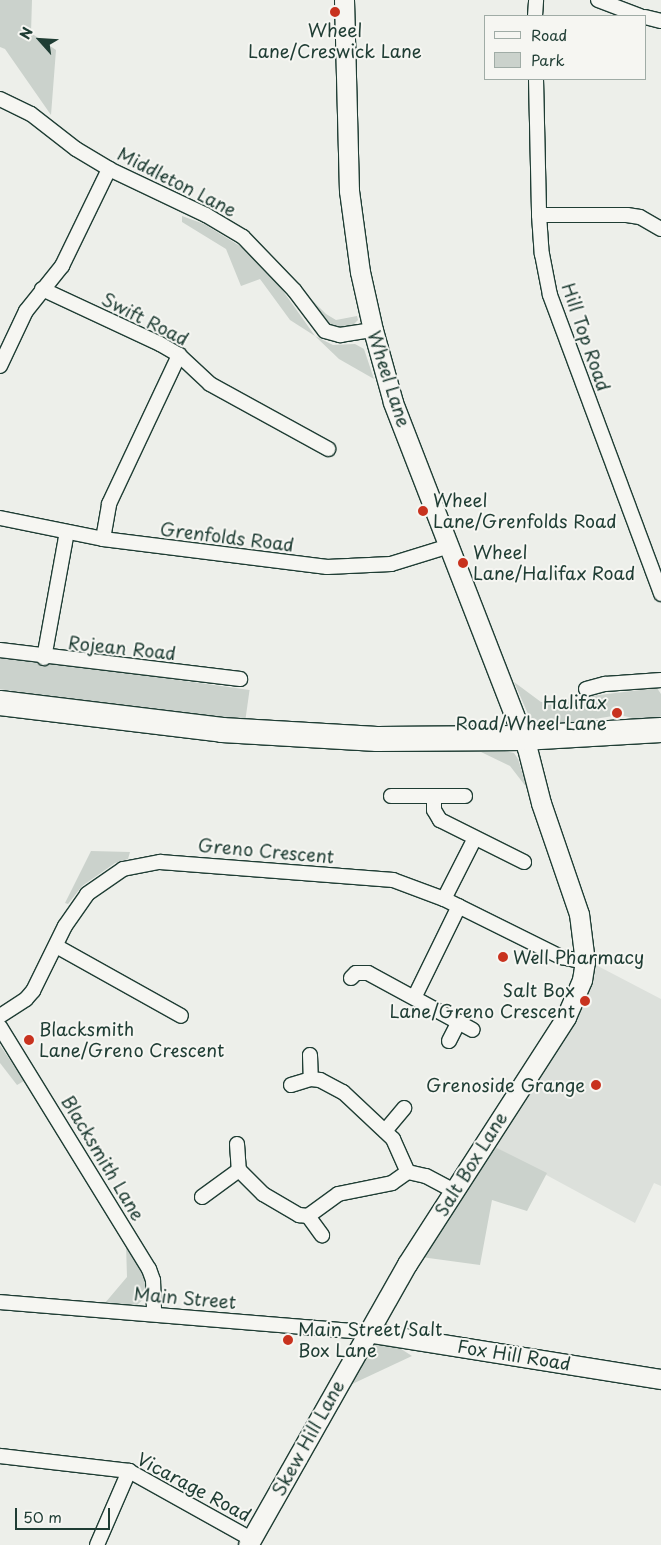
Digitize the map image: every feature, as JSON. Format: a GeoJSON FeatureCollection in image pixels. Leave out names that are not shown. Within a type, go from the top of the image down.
{"type":"FeatureCollection","features":[{"type":"Feature","properties":{"kind":"highway"},"geometry":{"type":"LineString","coordinates":[[0,703],[222,730],[377,740],[523,738],[661,730]]}},
{"type":"Feature","properties":{"kind":"street","name":"Wheel Lane"},"geometry":{"type":"LineString","coordinates":[[344,0],[349,191],[360,272],[373,330],[394,402],[523,738]]}},
{"type":"Feature","properties":{"kind":"street"},"geometry":{"type":"LineString","coordinates":[[535,15],[536,0]]}},
{"type":"Feature","properties":{"kind":"street"},"geometry":{"type":"LineString","coordinates":[[598,0],[637,15]]}},
{"type":"Feature","properties":{"kind":"street"},"geometry":{"type":"LineString","coordinates":[[646,17],[661,21]]}},
{"type":"Feature","properties":{"kind":"street","name":"Hill Top Road"},"geometry":{"type":"LineString","coordinates":[[536,80],[539,215],[550,294],[661,594]]}},
{"type":"Feature","properties":{"kind":"street","name":"Middleton Lane"},"geometry":{"type":"LineString","coordinates":[[0,99],[25,110],[109,169],[206,215],[243,237],[294,290],[325,331],[340,335],[373,330]]}},
{"type":"Feature","properties":{"kind":"street"},"geometry":{"type":"LineString","coordinates":[[0,366],[26,311],[62,266],[109,169]]}},
{"type":"Feature","properties":{"kind":"street"},"geometry":{"type":"LineString","coordinates":[[539,215],[627,215],[640,217],[661,229]]}},
{"type":"Feature","properties":{"kind":"street","name":"Swift Road"},"geometry":{"type":"LineString","coordinates":[[42,289],[179,355],[210,384],[328,449]]}},
{"type":"Feature","properties":{"kind":"street"},"geometry":{"type":"LineString","coordinates":[[103,539],[109,504],[179,355]]}},
{"type":"Feature","properties":{"kind":"street","name":"Grenfolds Road"},"geometry":{"type":"LineString","coordinates":[[0,518],[103,539],[327,567],[391,564],[450,546]]}},
{"type":"Feature","properties":{"kind":"street"},"geometry":{"type":"LineString","coordinates":[[44,658],[67,532]]}},
{"type":"Feature","properties":{"kind":"street","name":"Rojean Road"},"geometry":{"type":"LineString","coordinates":[[0,650],[44,658],[240,680]]}},
{"type":"Feature","properties":{"kind":"street"},"geometry":{"type":"LineString","coordinates":[[586,689],[605,684],[661,680]]}},
{"type":"Feature","properties":{"kind":"street","name":"Salt Box Lane"},"geometry":{"type":"LineString","coordinates":[[367,1332],[454,1191],[566,1017],[582,980],[585,962],[579,914],[523,738]]}},
{"type":"Feature","properties":{"kind":"street"},"geometry":{"type":"LineString","coordinates":[[391,796],[465,796]]}},
{"type":"Feature","properties":{"kind":"street"},"geometry":{"type":"LineString","coordinates":[[434,797],[436,816],[524,862]]}},
{"type":"Feature","properties":{"kind":"street"},"geometry":{"type":"LineString","coordinates":[[444,899],[475,838]]}},
{"type":"Feature","properties":{"kind":"street","name":"Greno Crescent"},"geometry":{"type":"LineString","coordinates":[[0,1016],[26,999],[77,907],[98,884],[124,868],[145,864],[186,864],[393,880],[444,899],[561,957],[585,962]]}},
{"type":"Feature","properties":{"kind":"street"},"geometry":{"type":"LineString","coordinates":[[415,996],[459,906]]}},
{"type":"Feature","properties":{"kind":"street"},"geometry":{"type":"LineString","coordinates":[[56,946],[181,1016]]}},
{"type":"Feature","properties":{"kind":"street"},"geometry":{"type":"LineString","coordinates":[[351,978],[356,973],[368,973],[415,996],[473,1030]]}},
{"type":"Feature","properties":{"kind":"street"},"geometry":{"type":"LineString","coordinates":[[449,1042],[459,1021]]}},
{"type":"Feature","properties":{"kind":"street","name":"Blacksmith Lane"},"geometry":{"type":"LineString","coordinates":[[0,1027],[149,1269],[153,1280],[154,1314]]}},
{"type":"Feature","properties":{"kind":"street"},"geometry":{"type":"LineString","coordinates":[[310,1055],[311,1078]]}},
{"type":"Feature","properties":{"kind":"street"},"geometry":{"type":"LineString","coordinates":[[291,1085],[311,1078],[331,1084],[343,1092],[393,1139],[408,1172],[436,1180],[454,1191]]}},
{"type":"Feature","properties":{"kind":"street"},"geometry":{"type":"LineString","coordinates":[[385,1131],[404,1108]]}},
{"type":"Feature","properties":{"kind":"street"},"geometry":{"type":"LineString","coordinates":[[237,1144],[239,1170],[275,1203],[308,1216],[322,1234]]}},
{"type":"Feature","properties":{"kind":"street"},"geometry":{"type":"LineString","coordinates":[[202,1197],[239,1170]]}},
{"type":"Feature","properties":{"kind":"street"},"geometry":{"type":"LineString","coordinates":[[308,1216],[338,1194],[376,1188],[392,1183],[408,1172]]}},
{"type":"Feature","properties":{"kind":"street","name":"Main Street"},"geometry":{"type":"LineString","coordinates":[[0,1302],[367,1332]]}},
{"type":"Feature","properties":{"kind":"street","name":"Fox Hill Road"},"geometry":{"type":"LineString","coordinates":[[367,1332],[661,1379]]}},
{"type":"Feature","properties":{"kind":"street","name":"Skew Hill Lane"},"geometry":{"type":"LineString","coordinates":[[250,1542],[367,1332]]}},
{"type":"Feature","properties":{"kind":"street","name":"Vicarage Road"},"geometry":{"type":"LineString","coordinates":[[0,1456],[129,1471],[250,1542]]}},
{"type":"Feature","properties":{"kind":"street"},"geometry":{"type":"LineString","coordinates":[[97,1545],[129,1471]]}},
{"type":"Feature","properties":{"kind":"shaded area","name":"Grenoside Grange"},"geometry":{"type":"Polygon","coordinates":[[[594,964],[661,999],[661,1186],[654,1183],[635,1223],[491,1145],[594,964]]]}},
{"type":"Feature","properties":{"kind":"green space"},"geometry":{"type":"Polygon","coordinates":[[[0,0],[32,0],[31,33],[56,50],[51,115],[5,49],[0,47],[0,0]]]}},
{"type":"Feature","properties":{"kind":"green space"},"geometry":{"type":"Polygon","coordinates":[[[182,216],[204,224],[248,251],[276,281],[315,336],[290,320],[260,279],[241,286],[226,249],[182,222],[182,216]]]}},
{"type":"Feature","properties":{"kind":"green space"},"geometry":{"type":"Polygon","coordinates":[[[308,296],[326,314],[336,320],[357,316],[358,320],[350,328],[333,327],[322,317],[308,296]]]}},
{"type":"Feature","properties":{"kind":"green space"},"geometry":{"type":"Polygon","coordinates":[[[315,336],[333,345],[355,344],[364,349],[374,379],[339,359],[315,336]]]}},
{"type":"Feature","properties":{"kind":"green space"},"geometry":{"type":"Polygon","coordinates":[[[0,655],[250,690],[245,724],[0,689],[0,655]]]}},
{"type":"Feature","properties":{"kind":"green space"},"geometry":{"type":"Polygon","coordinates":[[[514,682],[541,702],[657,688],[661,694],[661,716],[657,720],[647,721],[619,715],[570,723],[532,723],[514,682]]]}},
{"type":"Feature","properties":{"kind":"green space"},"geometry":{"type":"Polygon","coordinates":[[[505,751],[514,753],[518,759],[527,788],[510,766],[481,752],[505,751]]]}},
{"type":"Feature","properties":{"kind":"green space"},"geometry":{"type":"Polygon","coordinates":[[[91,851],[130,852],[128,859],[115,863],[82,886],[68,904],[65,903],[91,851]]]}},
{"type":"Feature","properties":{"kind":"green space"},"geometry":{"type":"Polygon","coordinates":[[[0,1045],[24,1081],[17,1085],[0,1063],[0,1045]]]}},
{"type":"Feature","properties":{"kind":"green space"},"geometry":{"type":"Polygon","coordinates":[[[491,1145],[547,1173],[527,1211],[492,1200],[480,1265],[421,1257],[491,1145]]]}},
{"type":"Feature","properties":{"kind":"green space"},"geometry":{"type":"Polygon","coordinates":[[[126,1244],[145,1273],[148,1295],[137,1305],[105,1303],[127,1277],[126,1244]]]}},
{"type":"Feature","properties":{"kind":"green space"},"geometry":{"type":"Polygon","coordinates":[[[378,1344],[395,1345],[412,1356],[350,1385],[368,1348],[378,1344]]]}},
{"type":"Feature","properties":{"kind":"place","name":"Wheel Lane/Creswick Lane"},"geometry":{"type":"Point","coordinates":[335,12]}},
{"type":"Feature","properties":{"kind":"place","name":"Wheel Lane/Grenfolds Road"},"geometry":{"type":"Point","coordinates":[423,511]}},
{"type":"Feature","properties":{"kind":"place","name":"Wheel Lane/Halifax Road"},"geometry":{"type":"Point","coordinates":[463,563]}},
{"type":"Feature","properties":{"kind":"place","name":"Halifax Road/Wheel Lane"},"geometry":{"type":"Point","coordinates":[617,713]}},
{"type":"Feature","properties":{"kind":"place","name":"Well Pharmacy"},"geometry":{"type":"Point","coordinates":[503,957]}},
{"type":"Feature","properties":{"kind":"place","name":"Salt Box Lane/Greno Crescent"},"geometry":{"type":"Point","coordinates":[585,1001]}},
{"type":"Feature","properties":{"kind":"place","name":"Blacksmith Lane/Greno Crescent"},"geometry":{"type":"Point","coordinates":[29,1040]}},
{"type":"Feature","properties":{"kind":"place","name":"Grenoside Grange"},"geometry":{"type":"Point","coordinates":[596,1085]}},
{"type":"Feature","properties":{"kind":"place","name":"Main Street/Salt Box Lane"},"geometry":{"type":"Point","coordinates":[288,1340]}}]}
